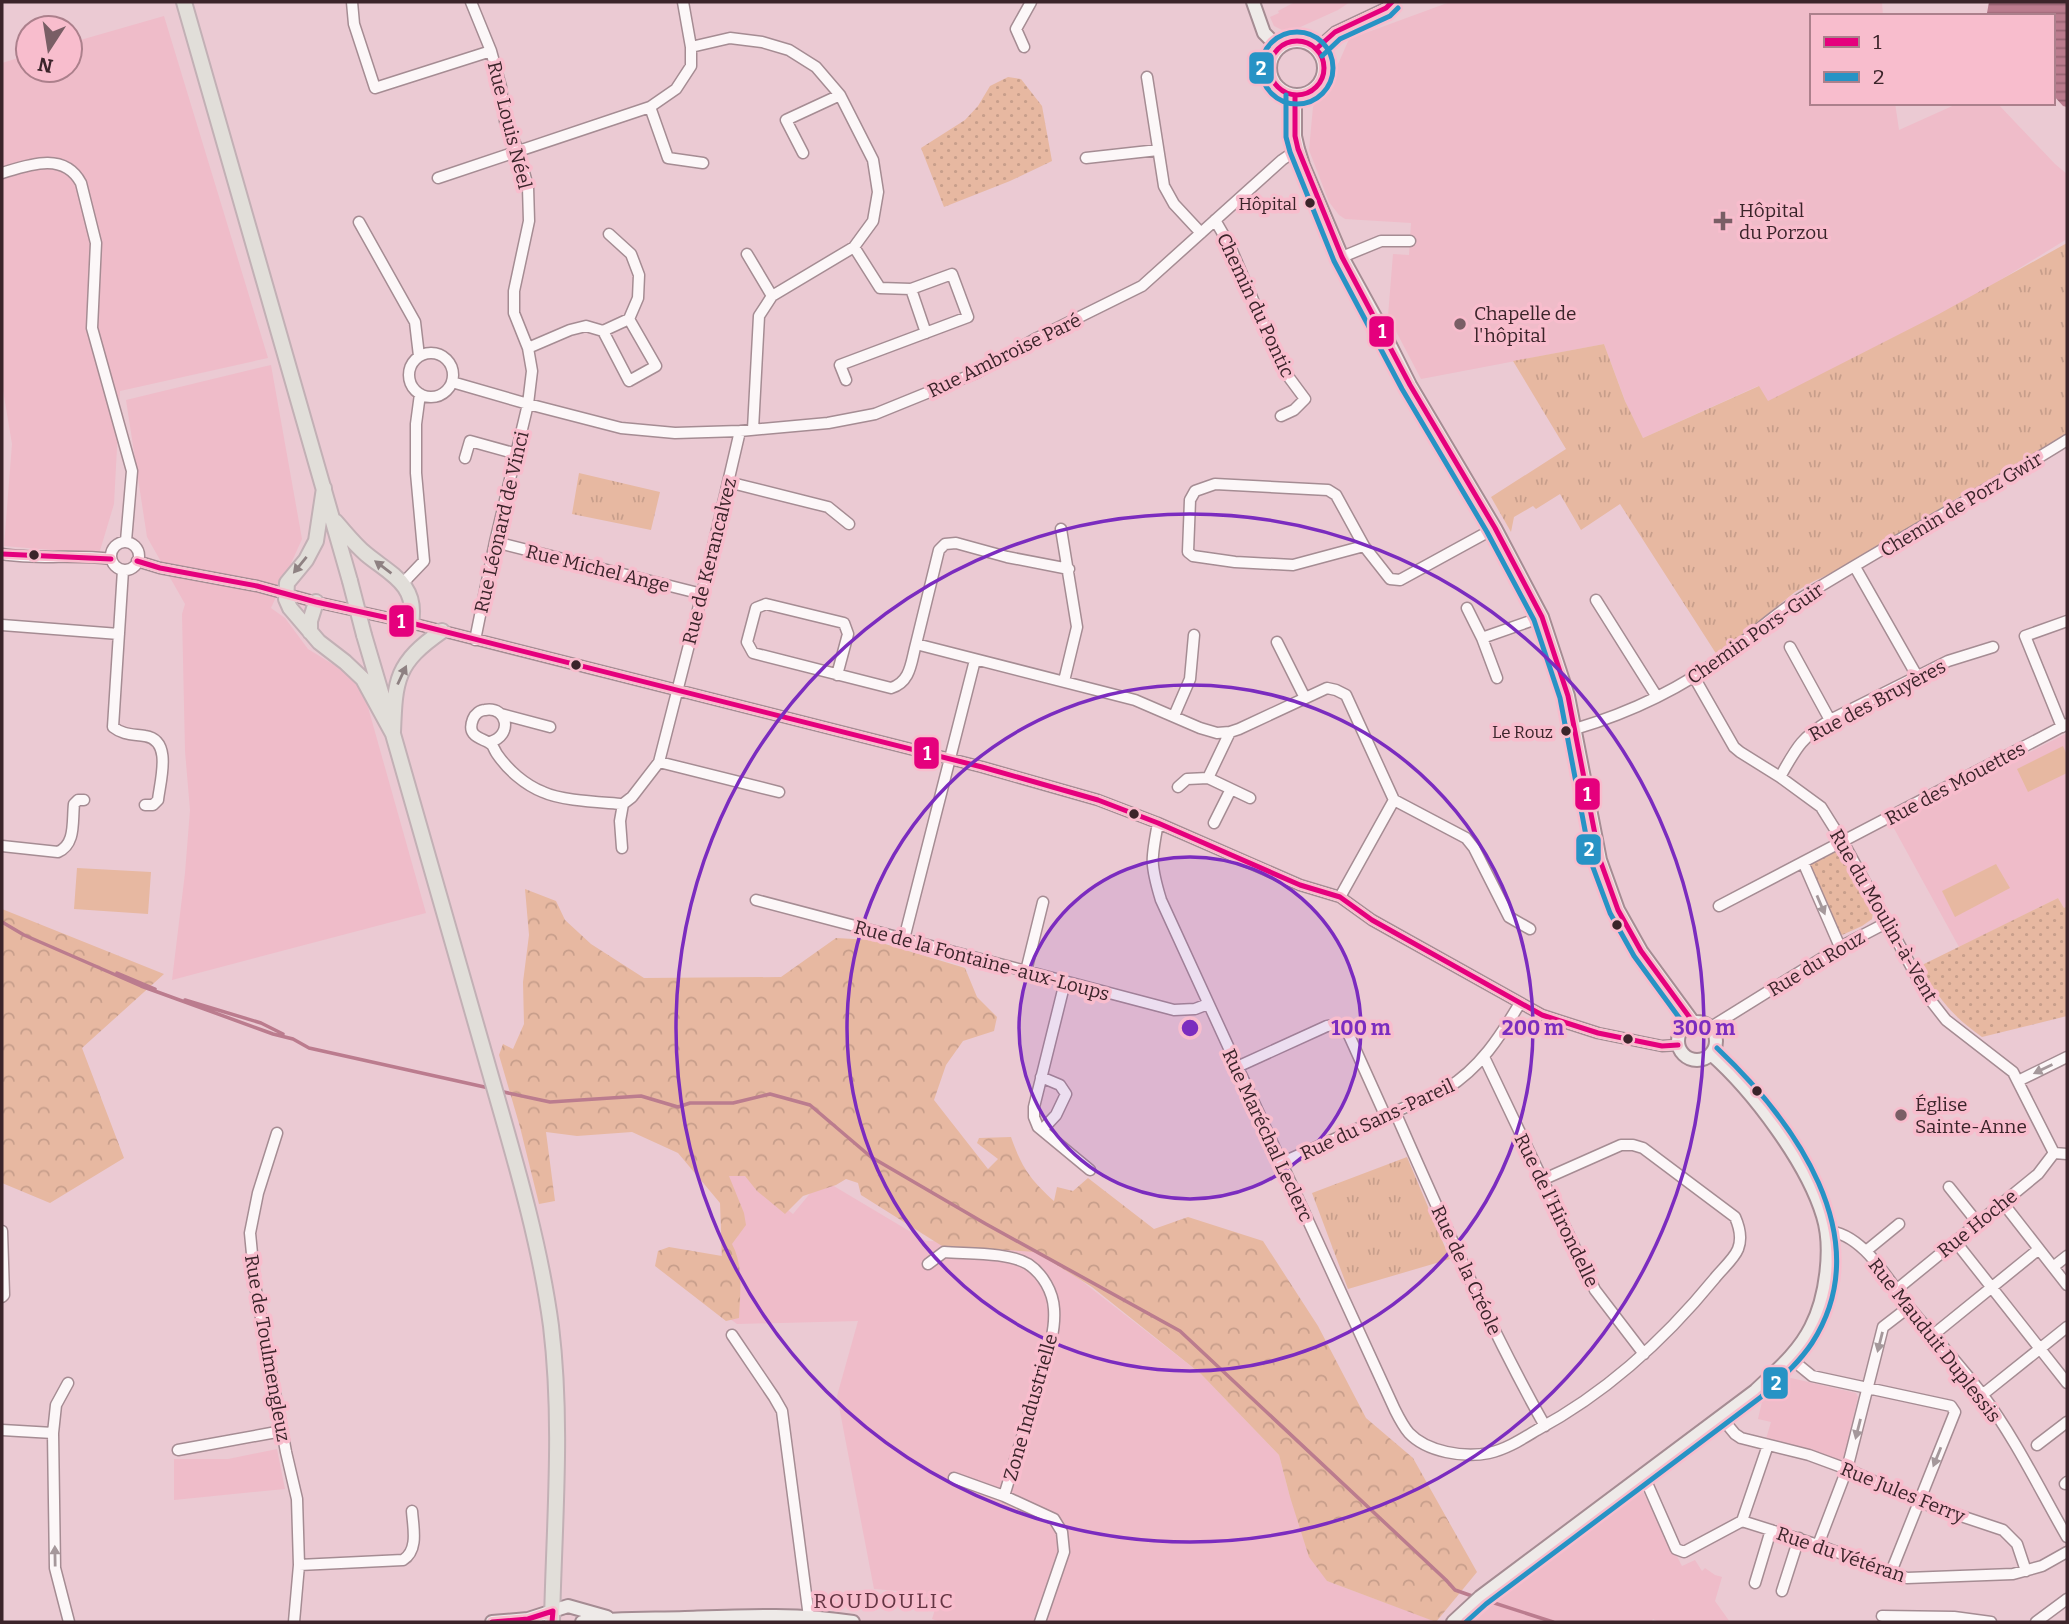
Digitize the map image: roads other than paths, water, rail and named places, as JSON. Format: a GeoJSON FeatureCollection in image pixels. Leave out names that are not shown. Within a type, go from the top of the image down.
{"type":"FeatureCollection","features":[{"type":"Feature","properties":{"kind":"main road"},"geometry":{"type":"LineString","coordinates":[[184,2],[504,1122],[539,1257],[550,1318],[557,1398],[552,1616]]}},
{"type":"Feature","properties":{"kind":"main road"},"geometry":{"type":"LineString","coordinates":[[1252,2],[1264,33],[1279,48]]}},
{"type":"Feature","properties":{"kind":"main road"},"geometry":{"type":"LineString","coordinates":[[1296,41],[1305,42],[1316,49],[1324,62],[1325,71],[1317,88],[1310,93],[1295,95],[1284,92],[1273,80],[1271,63],[1279,48],[1296,41]]}},
{"type":"Feature","properties":{"kind":"main road"},"geometry":{"type":"LineString","coordinates":[[1295,95],[1295,136],[1298,149],[1342,257],[1410,385],[1495,528],[1542,617],[1556,657],[1575,729],[1600,860],[1610,890],[1633,940],[1693,1022]]}},
{"type":"Feature","properties":{"kind":"main road"},"geometry":{"type":"LineString","coordinates":[[324,488],[316,541],[306,560],[287,583],[285,594],[290,608],[319,642],[363,679],[393,734]]}},
{"type":"Feature","properties":{"kind":"main road"},"geometry":{"type":"LineString","coordinates":[[332,517],[366,554],[403,583],[413,613],[411,623]]}},
{"type":"Feature","properties":{"kind":"main road"},"geometry":{"type":"LineString","coordinates":[[310,632],[310,621],[316,602]]}},
{"type":"Feature","properties":{"kind":"main road"},"geometry":{"type":"LineString","coordinates":[[393,734],[397,682],[411,655],[442,631]]}},
{"type":"Feature","properties":{"kind":"main road"},"geometry":{"type":"LineString","coordinates":[[1693,1022],[1711,1027],[1716,1043],[1711,1054],[1701,1059],[1690,1058],[1681,1051],[1678,1045],[1679,1033],[1688,1024],[1693,1022]]}},
{"type":"Feature","properties":{"kind":"main road"},"geometry":{"type":"LineString","coordinates":[[1453,1622],[1480,1597],[1755,1391],[1790,1358],[1810,1330],[1822,1298],[1826,1270],[1824,1218],[1808,1181],[1783,1139],[1733,1073],[1711,1054]]}},
{"type":"Feature","properties":{"kind":"main road"},"geometry":{"type":"LineString","coordinates":[[492,1622],[552,1616],[573,1606],[614,1619]]}},
{"type":"Feature","properties":{"kind":"main road"},"geometry":{"type":"LineString","coordinates":[[582,1622],[614,1619],[809,1617],[853,1622]]}},
{"type":"Feature","properties":{"kind":"street","name":"Rue Louis Néel"},"geometry":{"type":"LineString","coordinates":[[352,2],[354,24],[374,88],[491,51]]}},
{"type":"Feature","properties":{"kind":"street","name":"Rue Louis Néel"},"geometry":{"type":"LineString","coordinates":[[471,2],[491,51],[501,87],[505,121],[518,150],[528,187],[529,221],[514,291],[514,313],[528,348],[532,371],[528,404]]}},
{"type":"Feature","properties":{"kind":"street"},"geometry":{"type":"LineString","coordinates":[[438,178],[650,107],[676,89],[691,66],[691,47],[682,2]]}},
{"type":"Feature","properties":{"kind":"street"},"geometry":{"type":"LineString","coordinates":[[1024,47],[1016,29],[1031,2]]}},
{"type":"Feature","properties":{"kind":"street"},"geometry":{"type":"LineString","coordinates":[[1316,49],[1335,32],[1386,8],[1392,2]]}},
{"type":"Feature","properties":{"kind":"street"},"geometry":{"type":"LineString","coordinates":[[691,47],[730,38],[762,42],[789,50],[816,67],[840,95],[870,152],[878,192],[873,221],[854,247],[772,296],[760,316],[753,429]]}},
{"type":"Feature","properties":{"kind":"street"},"geometry":{"type":"LineString","coordinates":[[1147,77],[1164,186],[1174,204],[1201,233]]}},
{"type":"Feature","properties":{"kind":"street"},"geometry":{"type":"LineString","coordinates":[[803,153],[786,120],[840,95]]}},
{"type":"Feature","properties":{"kind":"street"},"geometry":{"type":"LineString","coordinates":[[650,107],[668,159],[703,163]]}},
{"type":"Feature","properties":{"kind":"street","name":"Rue Ambroise Paré"},"geometry":{"type":"LineString","coordinates":[[452,382],[621,428],[675,433],[740,431],[828,423],[875,414],[976,373],[1037,338],[1142,286],[1282,160],[1298,149]]}},
{"type":"Feature","properties":{"kind":"street"},"geometry":{"type":"LineString","coordinates":[[1086,158],[1158,150]]}},
{"type":"Feature","properties":{"kind":"street"},"geometry":{"type":"LineString","coordinates":[[2,173],[46,162],[63,166],[78,177],[81,183],[96,243],[92,328],[132,471],[126,541]]}},
{"type":"Feature","properties":{"kind":"street","name":"Chemin du Pontic"},"geometry":{"type":"LineString","coordinates":[[1215,220],[1230,246],[1282,368],[1305,399],[1281,416]]}},
{"type":"Feature","properties":{"kind":"street"},"geometry":{"type":"LineString","coordinates":[[359,222],[415,322],[419,356]]}},
{"type":"Feature","properties":{"kind":"street"},"geometry":{"type":"LineString","coordinates":[[528,348],[570,330],[586,326],[603,331],[629,319],[638,298],[639,275],[631,254],[609,234]]}},
{"type":"Feature","properties":{"kind":"street"},"geometry":{"type":"LineString","coordinates":[[1342,257],[1381,240],[1410,241]]}},
{"type":"Feature","properties":{"kind":"street"},"geometry":{"type":"LineString","coordinates":[[846,380],[840,365],[968,317],[952,274],[911,289],[880,288],[854,247]]}},
{"type":"Feature","properties":{"kind":"street"},"geometry":{"type":"LineString","coordinates":[[747,254],[772,296]]}},
{"type":"Feature","properties":{"kind":"street"},"geometry":{"type":"LineString","coordinates":[[911,289],[926,332]]}},
{"type":"Feature","properties":{"kind":"street"},"geometry":{"type":"LineString","coordinates":[[603,331],[629,381],[656,366],[629,319]]}},
{"type":"Feature","properties":{"kind":"street"},"geometry":{"type":"LineString","coordinates":[[429,352],[444,357],[452,368],[452,382],[440,395],[427,397],[420,394],[411,385],[411,364],[419,356],[429,352]]}},
{"type":"Feature","properties":{"kind":"street"},"geometry":{"type":"LineString","coordinates":[[403,583],[424,561],[416,473],[416,424],[420,394]]}},
{"type":"Feature","properties":{"kind":"street","name":"Rue Léonard de Vinci"},"geometry":{"type":"LineString","coordinates":[[475,640],[528,404]]}},
{"type":"Feature","properties":{"kind":"street","name":"Rue de Kerancalvez"},"geometry":{"type":"LineString","coordinates":[[659,762],[740,431]]}},
{"type":"Feature","properties":{"kind":"street","name":"Chemin de Porz Gwir"},"geometry":{"type":"LineString","coordinates":[[1855,567],[2067,440]]}},
{"type":"Feature","properties":{"kind":"street"},"geometry":{"type":"LineString","coordinates":[[465,458],[470,441],[517,454]]}},
{"type":"Feature","properties":{"kind":"street"},"geometry":{"type":"LineString","coordinates":[[728,482],[828,508],[849,524]]}},
{"type":"Feature","properties":{"kind":"street"},"geometry":{"type":"LineString","coordinates":[[1364,546],[1293,565],[1235,562],[1193,556],[1188,551],[1189,500],[1195,491],[1215,484],[1328,489],[1336,495],[1364,546],[1390,579],[1400,580],[1495,528]]}},
{"type":"Feature","properties":{"kind":"street"},"geometry":{"type":"LineString","coordinates":[[1061,529],[1077,627],[1063,681]]}},
{"type":"Feature","properties":{"kind":"street"},"geometry":{"type":"LineString","coordinates":[[126,541],[137,549],[138,561],[131,569],[123,570],[114,565],[111,559],[113,547],[126,541]]}},
{"type":"Feature","properties":{"kind":"street","name":"Rue Michel Ange"},"geometry":{"type":"LineString","coordinates":[[495,542],[702,594]]}},
{"type":"Feature","properties":{"kind":"street"},"geometry":{"type":"LineString","coordinates":[[837,675],[848,634],[844,623],[766,604],[756,608],[747,642],[753,653],[837,675],[891,688],[906,681],[939,550],[946,544],[956,543],[1069,569]]}},
{"type":"Feature","properties":{"kind":"street"},"geometry":{"type":"LineString","coordinates":[[2,554],[33,558],[93,556],[111,559]]}},
{"type":"Feature","properties":{"kind":"street"},"geometry":{"type":"LineString","coordinates":[[138,561],[411,623],[950,759],[1098,800],[1300,885],[1340,897],[1372,919],[1542,1015],[1598,1033],[1655,1045],[1678,1045]]}},
{"type":"Feature","properties":{"kind":"street"},"geometry":{"type":"LineString","coordinates":[[1855,567],[1917,676]]}},
{"type":"Feature","properties":{"kind":"street","name":"Chemin Pors-Guir"},"geometry":{"type":"LineString","coordinates":[[1575,729],[1657,697],[1694,677],[1796,601],[1855,567]]}},
{"type":"Feature","properties":{"kind":"street"},"geometry":{"type":"LineString","coordinates":[[123,570],[113,727],[126,734],[149,736],[160,745],[163,757],[158,800],[153,805],[145,806]]}},
{"type":"Feature","properties":{"kind":"street"},"geometry":{"type":"LineString","coordinates":[[1596,600],[1657,697]]}},
{"type":"Feature","properties":{"kind":"street"},"geometry":{"type":"LineString","coordinates":[[1467,608],[1497,678]]}},
{"type":"Feature","properties":{"kind":"street"},"geometry":{"type":"LineString","coordinates":[[1482,638],[1542,617]]}},
{"type":"Feature","properties":{"kind":"street"},"geometry":{"type":"LineString","coordinates":[[2065,726],[2025,636],[2067,621]]}},
{"type":"Feature","properties":{"kind":"street"},"geometry":{"type":"LineString","coordinates":[[2,625],[119,634]]}},
{"type":"Feature","properties":{"kind":"street"},"geometry":{"type":"LineString","coordinates":[[1174,716],[1190,678],[1194,635]]}},
{"type":"Feature","properties":{"kind":"street"},"geometry":{"type":"LineString","coordinates":[[1276,642],[1305,698]]}},
{"type":"Feature","properties":{"kind":"street"},"geometry":{"type":"LineString","coordinates":[[916,644],[1135,700],[1200,729],[1217,733],[1230,732],[1327,688],[1336,690],[1346,695],[1394,800],[1466,838],[1474,848],[1509,917],[1530,929]]}},
{"type":"Feature","properties":{"kind":"street"},"geometry":{"type":"LineString","coordinates":[[1790,647],[1830,720]]}},
{"type":"Feature","properties":{"kind":"street","name":"Rue des Bruyères"},"geometry":{"type":"LineString","coordinates":[[1780,777],[1805,737],[1830,720],[1948,661],[1993,648]]}},
{"type":"Feature","properties":{"kind":"street"},"geometry":{"type":"LineString","coordinates":[[904,939],[975,660]]}},
{"type":"Feature","properties":{"kind":"street","name":"Rue du Moulin-à-Vent"},"geometry":{"type":"LineString","coordinates":[[1694,677],[1734,747],[1821,807],[1928,997],[1946,1020],[2013,1072],[2054,1153]]}},
{"type":"Feature","properties":{"kind":"street"},"geometry":{"type":"LineString","coordinates":[[501,714],[505,730],[499,739],[490,742],[476,736],[472,728],[473,719],[479,712],[487,709],[550,727]]}},
{"type":"Feature","properties":{"kind":"street","name":"Rue des Mouettes"},"geometry":{"type":"LineString","coordinates":[[1719,906],[2065,726]]}},
{"type":"Feature","properties":{"kind":"street"},"geometry":{"type":"LineString","coordinates":[[1209,778],[1230,732]]}},
{"type":"Feature","properties":{"kind":"street"},"geometry":{"type":"LineString","coordinates":[[490,742],[507,766],[522,780],[544,793],[623,804]]}},
{"type":"Feature","properties":{"kind":"street"},"geometry":{"type":"LineString","coordinates":[[622,848],[620,821],[623,804],[632,797],[659,762],[779,792]]}},
{"type":"Feature","properties":{"kind":"street"},"geometry":{"type":"LineString","coordinates":[[1178,787],[1186,779],[1209,778],[1250,798]]}},
{"type":"Feature","properties":{"kind":"street"},"geometry":{"type":"LineString","coordinates":[[1214,823],[1231,789]]}},
{"type":"Feature","properties":{"kind":"street"},"geometry":{"type":"LineString","coordinates":[[2,846],[58,852],[70,843],[74,804],[78,800],[84,800]]}},
{"type":"Feature","properties":{"kind":"street"},"geometry":{"type":"LineString","coordinates":[[1340,897],[1394,800]]}},
{"type":"Feature","properties":{"kind":"street","name":"Rue Maréchal Leclerc"},"geometry":{"type":"LineString","coordinates":[[1158,823],[1152,854],[1152,871],[1161,900],[1395,1410],[1408,1432],[1431,1447],[1475,1455],[1505,1448],[1545,1426]]}},
{"type":"Feature","properties":{"kind":"street"},"geometry":{"type":"LineString","coordinates":[[1803,862],[1840,947]]}},
{"type":"Feature","properties":{"kind":"street","name":"Rue de la Fontaine-aux-Loups"},"geometry":{"type":"LineString","coordinates":[[756,900],[1174,1010],[1195,1009],[1208,1004]]}},
{"type":"Feature","properties":{"kind":"street"},"geometry":{"type":"LineString","coordinates":[[1026,971],[1043,902]]}},
{"type":"Feature","properties":{"kind":"street","name":"Rue du Rouz"},"geometry":{"type":"LineString","coordinates":[[1711,1027],[1840,947],[1886,923]]}},
{"type":"Feature","properties":{"kind":"street"},"geometry":{"type":"LineString","coordinates":[[1065,982],[1034,1107],[1034,1117],[1042,1130],[1090,1170]]}},
{"type":"Feature","properties":{"kind":"street","name":"Rue du Sans-Pareil"},"geometry":{"type":"LineString","coordinates":[[1281,1163],[1459,1081],[1496,1042],[1520,1003]]}},
{"type":"Feature","properties":{"kind":"street","name":"Rue de la Créole"},"geometry":{"type":"LineString","coordinates":[[1237,1068],[1326,1026],[1335,1024],[1348,1033],[1519,1381],[1545,1426]]}},
{"type":"Feature","properties":{"kind":"street","name":"Rue de l'Hirondelle"},"geometry":{"type":"LineString","coordinates":[[1484,1057],[1595,1290],[1644,1354]]}},
{"type":"Feature","properties":{"kind":"street"},"geometry":{"type":"LineString","coordinates":[[2018,1081],[2067,1057]]}},
{"type":"Feature","properties":{"kind":"street"},"geometry":{"type":"LineString","coordinates":[[1041,1077],[1060,1086],[1066,1094],[1061,1107],[1042,1130]]}},
{"type":"Feature","properties":{"kind":"street","name":"Rue de Toulmengleuz"},"geometry":{"type":"LineString","coordinates":[[277,1133],[258,1193],[250,1233],[255,1285],[297,1499],[299,1565],[294,1622]]}},
{"type":"Feature","properties":{"kind":"street"},"geometry":{"type":"LineString","coordinates":[[1542,1180],[1621,1145],[1633,1145],[1650,1154],[1735,1217],[1740,1229],[1739,1248],[1700,1295],[1644,1354],[1588,1398],[1545,1426]]}},
{"type":"Feature","properties":{"kind":"street"},"geometry":{"type":"LineString","coordinates":[[2054,1153],[2067,1154]]}},
{"type":"Feature","properties":{"kind":"street","name":"Rue Hoche"},"geometry":{"type":"LineString","coordinates":[[1896,1290],[2038,1174],[2054,1153]]}},
{"type":"Feature","properties":{"kind":"street"},"geometry":{"type":"LineString","coordinates":[[1949,1187],[1977,1222]]}},
{"type":"Feature","properties":{"kind":"street"},"geometry":{"type":"LineString","coordinates":[[2003,1203],[2067,1285]]}},
{"type":"Feature","properties":{"kind":"street","name":"Rue Mauduit Duplessis"},"geometry":{"type":"LineString","coordinates":[[1866,1251],[1899,1224]]}},
{"type":"Feature","properties":{"kind":"street"},"geometry":{"type":"LineString","coordinates":[[2,1231],[2,1297]]}},
{"type":"Feature","properties":{"kind":"street","name":"Rue Mauduit Duplessis"},"geometry":{"type":"LineString","coordinates":[[1826,1231],[1841,1233],[1866,1251],[1982,1395],[2067,1537]]}},
{"type":"Feature","properties":{"kind":"street"},"geometry":{"type":"LineString","coordinates":[[1955,1241],[2067,1383]]}},
{"type":"Feature","properties":{"kind":"street"},"geometry":{"type":"LineString","coordinates":[[1933,1335],[2039,1249]]}},
{"type":"Feature","properties":{"kind":"street","name":"Zone Industrielle"},"geometry":{"type":"LineString","coordinates":[[928,1264],[944,1252],[1010,1257],[1037,1271],[1052,1296],[1054,1309],[1051,1341],[1004,1496]]}},
{"type":"Feature","properties":{"kind":"street"},"geometry":{"type":"LineString","coordinates":[[2053,1267],[2067,1255]]}},
{"type":"Feature","properties":{"kind":"street"},"geometry":{"type":"LineString","coordinates":[[1818,1545],[1847,1469],[1883,1327],[1909,1307]]}},
{"type":"Feature","properties":{"kind":"street"},"geometry":{"type":"LineString","coordinates":[[1982,1395],[2067,1327]]}},
{"type":"Feature","properties":{"kind":"street"},"geometry":{"type":"LineString","coordinates":[[732,1335],[778,1404],[783,1420],[809,1617]]}},
{"type":"Feature","properties":{"kind":"street"},"geometry":{"type":"LineString","coordinates":[[1790,1358],[1812,1376],[1951,1406],[1955,1412],[1891,1572]]}},
{"type":"Feature","properties":{"kind":"street"},"geometry":{"type":"LineString","coordinates":[[68,1383],[56,1405],[53,1433],[55,1568],[69,1622]]}},
{"type":"Feature","properties":{"kind":"street","name":"Rue Jules Ferry"},"geometry":{"type":"LineString","coordinates":[[1721,1417],[1741,1438],[1809,1455],[1919,1502],[2003,1530],[2017,1544],[2026,1571]]}},
{"type":"Feature","properties":{"kind":"street"},"geometry":{"type":"LineString","coordinates":[[2037,1446],[2067,1422]]}},
{"type":"Feature","properties":{"kind":"street"},"geometry":{"type":"LineString","coordinates":[[2,1430],[53,1433]]}},
{"type":"Feature","properties":{"kind":"street"},"geometry":{"type":"LineString","coordinates":[[178,1450],[282,1431]]}},
{"type":"Feature","properties":{"kind":"street"},"geometry":{"type":"LineString","coordinates":[[1643,1474],[1676,1549],[1684,1552],[1742,1521],[1768,1445]]}},
{"type":"Feature","properties":{"kind":"street","name":"Zone Industrielle"},"geometry":{"type":"LineString","coordinates":[[954,1478],[1004,1496],[1054,1520],[1062,1532],[1064,1552],[1041,1622]]}},
{"type":"Feature","properties":{"kind":"street"},"geometry":{"type":"LineString","coordinates":[[299,1565],[403,1560],[409,1557],[413,1548],[412,1511]]}},
{"type":"Feature","properties":{"kind":"street","name":"Rue du Vétéran"},"geometry":{"type":"LineString","coordinates":[[1742,1521],[1799,1538],[1908,1578],[2013,1574],[2026,1571]]}},
{"type":"Feature","properties":{"kind":"street"},"geometry":{"type":"LineString","coordinates":[[1755,1583],[1771,1530]]}},
{"type":"Feature","properties":{"kind":"street"},"geometry":{"type":"LineString","coordinates":[[1782,1591],[1799,1538]]}},
{"type":"Feature","properties":{"kind":"street"},"geometry":{"type":"LineString","coordinates":[[2026,1571],[2042,1566],[2067,1552]]}},
{"type":"Feature","properties":{"kind":"street"},"geometry":{"type":"LineString","coordinates":[[2036,1622],[2067,1599]]}},
{"type":"Feature","properties":{"kind":"street"},"geometry":{"type":"LineString","coordinates":[[1882,1616],[1991,1622]]}},
{"type":"Feature","properties":{"kind":"waterway"},"geometry":{"type":"LineString","coordinates":[[2,922],[24,935],[141,986],[293,1039],[309,1048],[489,1088]]}},
{"type":"Feature","properties":{"kind":"waterway"},"geometry":{"type":"LineString","coordinates":[[117,973],[155,989]]}},
{"type":"Feature","properties":{"kind":"waterway"},"geometry":{"type":"LineString","coordinates":[[185,1000],[261,1023],[283,1034]]}},
{"type":"Feature","properties":{"kind":"waterway"},"geometry":{"type":"LineString","coordinates":[[499,1091],[550,1102],[641,1096],[678,1107],[690,1103],[733,1103],[770,1094],[810,1105],[871,1157],[1180,1331],[1455,1590],[1475,1597]]}},
{"type":"Feature","properties":{"kind":"waterway"},"geometry":{"type":"LineString","coordinates":[[1482,1599],[1553,1622]]}},
{"type":"Feature","properties":{"kind":"place","name":"Hôpital"},"geometry":{"type":"Point","coordinates":[1310,203]}},
{"type":"Feature","properties":{"kind":"place","name":"Hôpital du Porzou"},"geometry":{"type":"Point","coordinates":[1723,221]}},
{"type":"Feature","properties":{"kind":"place","name":"Chapelle de l'hôpital"},"geometry":{"type":"Point","coordinates":[1460,324]}},
{"type":"Feature","properties":{"kind":"place","name":"Le Rouz"},"geometry":{"type":"Point","coordinates":[1566,731]}},
{"type":"Feature","properties":{"kind":"place","name":"Église Sainte-Anne"},"geometry":{"type":"Point","coordinates":[1901,1115]}},
{"type":"Feature","properties":{"kind":"district","name":"ROUDOULIC"},"geometry":{"type":"Point","coordinates":[884,1601]}}]}
